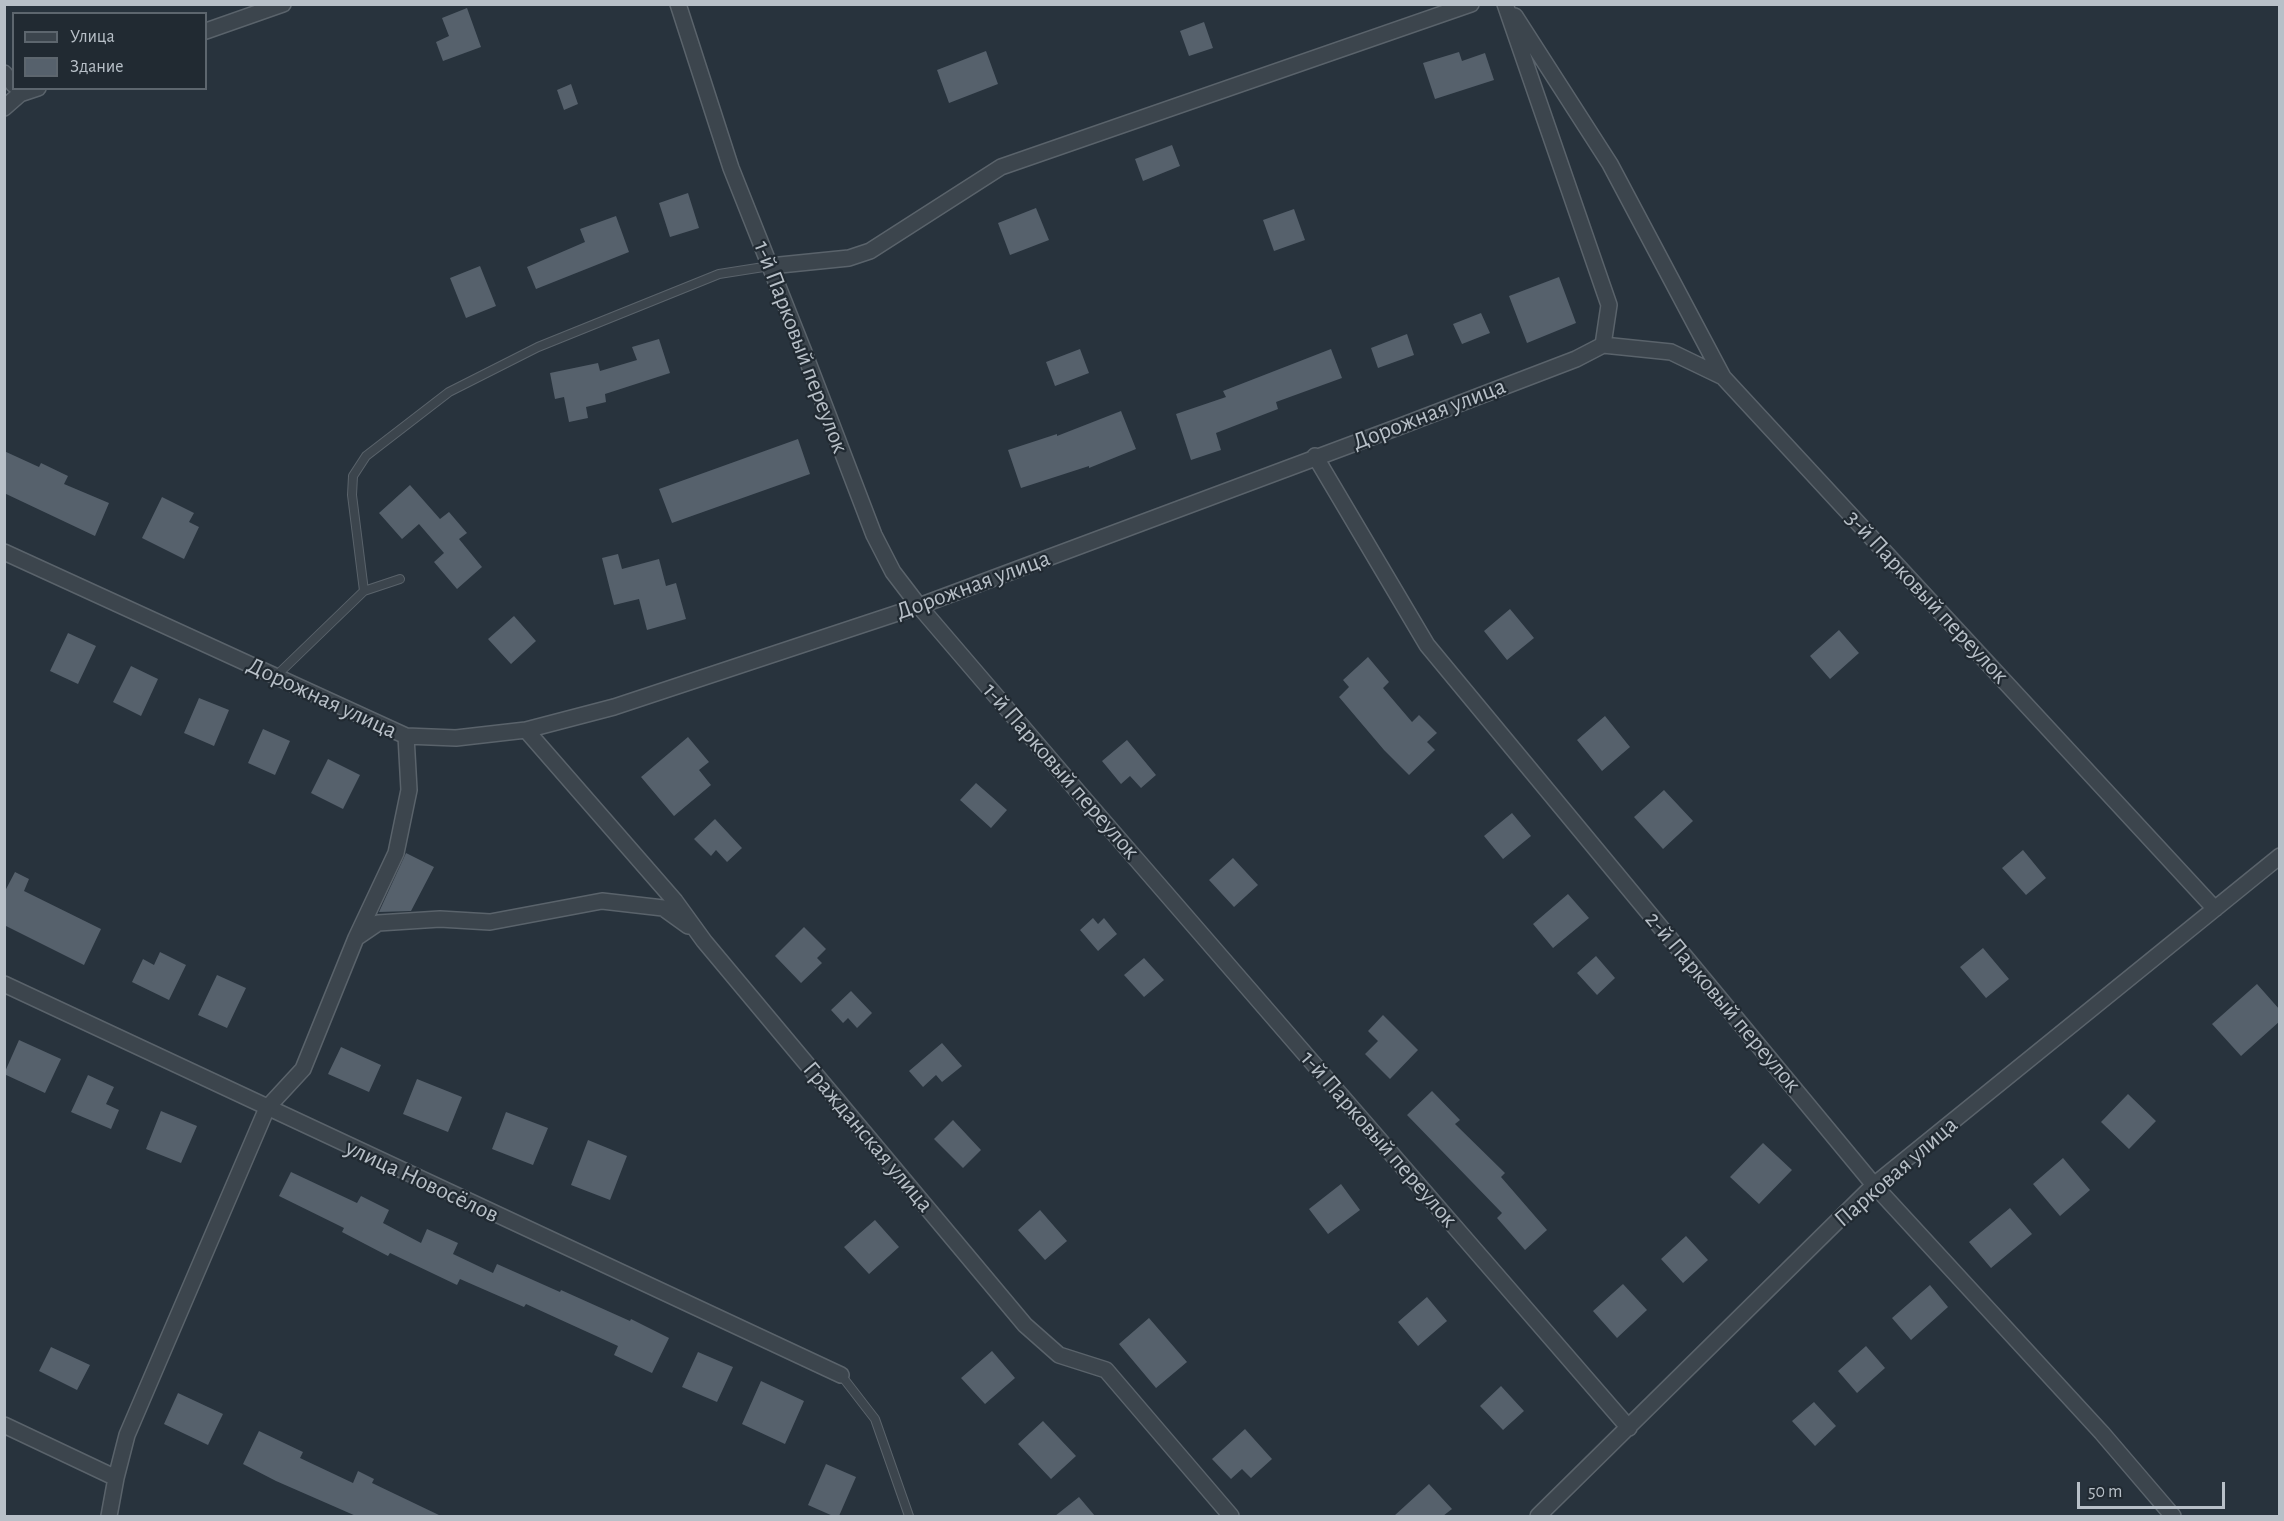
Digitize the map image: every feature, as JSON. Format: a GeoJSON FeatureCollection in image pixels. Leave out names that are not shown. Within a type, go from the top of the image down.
{"type":"FeatureCollection","features":[{"type":"Feature","properties":{"kind":"street"},"geometry":{"type":"LineString","coordinates":[[207,31],[283,4]]}},
{"type":"Feature","properties":{"kind":"street","name":"1-й Парковый переулок"},"geometry":{"type":"LineString","coordinates":[[678,4],[731,168],[874,535],[893,572],[919,606],[1629,1428]]}},
{"type":"Feature","properties":{"kind":"street"},"geometry":{"type":"LineString","coordinates":[[770,266],[849,258],[870,251],[1002,167],[1471,4]]}},
{"type":"Feature","properties":{"kind":"street"},"geometry":{"type":"LineString","coordinates":[[1506,4],[1609,305],[1603,345]]}},
{"type":"Feature","properties":{"kind":"street"},"geometry":{"type":"LineString","coordinates":[[1506,4],[1610,164],[1723,376]]}},
{"type":"Feature","properties":{"kind":"street"},"geometry":{"type":"LineString","coordinates":[[4,108],[16,90]]}},
{"type":"Feature","properties":{"kind":"street","name":"3-й Парковый переулок"},"geometry":{"type":"LineString","coordinates":[[1603,345],[1671,352],[1723,376],[2215,909]]}},
{"type":"Feature","properties":{"kind":"street","name":"Дорожная улица"},"geometry":{"type":"LineString","coordinates":[[4,552],[406,736],[456,738],[526,730],[614,707],[919,606],[1576,359],[1603,345]]}},
{"type":"Feature","properties":{"kind":"street","name":"2-й Парковый переулок"},"geometry":{"type":"LineString","coordinates":[[1315,456],[1426,645],[1874,1185],[2102,1433],[2173,1516]]}},
{"type":"Feature","properties":{"kind":"street","name":"Гражданская улица"},"geometry":{"type":"LineString","coordinates":[[526,730],[675,901],[704,941],[1024,1325],[1059,1355],[1106,1370],[1231,1516]]}},
{"type":"Feature","properties":{"kind":"street"},"geometry":{"type":"LineString","coordinates":[[109,1516],[127,1435],[267,1108],[303,1069],[356,938],[396,853],[409,790],[406,736]]}},
{"type":"Feature","properties":{"kind":"street","name":"Парковая улица"},"geometry":{"type":"LineString","coordinates":[[1538,1516],[1874,1185],[2280,856]]}},
{"type":"Feature","properties":{"kind":"street"},"geometry":{"type":"LineString","coordinates":[[356,938],[378,923],[440,919],[490,922],[602,901],[663,908],[704,941]]}},
{"type":"Feature","properties":{"kind":"street","name":"улица Новосёлов"},"geometry":{"type":"LineString","coordinates":[[4,984],[841,1375]]}},
{"type":"Feature","properties":{"kind":"street"},"geometry":{"type":"LineString","coordinates":[[4,1425],[116,1478]]}},
{"type":"Feature","properties":{"kind":"lane"},"geometry":{"type":"LineString","coordinates":[[364,591],[352,495],[353,476],[366,456],[449,392],[538,347],[719,274],[770,266]]}},
{"type":"Feature","properties":{"kind":"lane"},"geometry":{"type":"LineString","coordinates":[[275,677],[364,591],[400,579]]}},
{"type":"Feature","properties":{"kind":"lane"},"geometry":{"type":"LineString","coordinates":[[841,1375],[875,1419],[909,1516]]}},
{"type":"Feature","properties":{"kind":"building"},"geometry":{"type":"Polygon","coordinates":[[[467,8],[481,47],[443,61],[436,42],[449,36],[442,18],[467,8]]]}},
{"type":"Feature","properties":{"kind":"building"},"geometry":{"type":"Polygon","coordinates":[[[1204,22],[1213,48],[1189,56],[1180,31],[1204,22]]]}},
{"type":"Feature","properties":{"kind":"building"},"geometry":{"type":"Polygon","coordinates":[[[986,51],[998,84],[949,103],[937,70],[986,51]]]}},
{"type":"Feature","properties":{"kind":"building"},"geometry":{"type":"Polygon","coordinates":[[[1459,52],[1462,61],[1485,53],[1494,80],[1435,99],[1423,63],[1459,52]]]}},
{"type":"Feature","properties":{"kind":"building"},"geometry":{"type":"Polygon","coordinates":[[[571,84],[578,104],[564,110],[557,90],[571,84]]]}},
{"type":"Feature","properties":{"kind":"building"},"geometry":{"type":"Polygon","coordinates":[[[1172,145],[1180,166],[1143,181],[1135,159],[1172,145]]]}},
{"type":"Feature","properties":{"kind":"building"},"geometry":{"type":"Polygon","coordinates":[[[688,193],[699,228],[670,237],[659,203],[688,193]]]}},
{"type":"Feature","properties":{"kind":"building"},"geometry":{"type":"Polygon","coordinates":[[[1036,208],[1049,240],[1010,255],[998,223],[1036,208]]]}},
{"type":"Feature","properties":{"kind":"building"},"geometry":{"type":"Polygon","coordinates":[[[1294,209],[1305,240],[1274,251],[1263,220],[1294,209]]]}},
{"type":"Feature","properties":{"kind":"building"},"geometry":{"type":"Polygon","coordinates":[[[616,216],[629,252],[536,289],[527,267],[585,242],[580,229],[616,216]]]}},
{"type":"Feature","properties":{"kind":"building"},"geometry":{"type":"Polygon","coordinates":[[[480,266],[496,306],[466,318],[450,278],[480,266]]]}},
{"type":"Feature","properties":{"kind":"building"},"geometry":{"type":"Polygon","coordinates":[[[1559,277],[1576,323],[1527,343],[1509,296],[1559,277]]]}},
{"type":"Feature","properties":{"kind":"building"},"geometry":{"type":"Polygon","coordinates":[[[1481,313],[1490,333],[1462,344],[1453,324],[1481,313]]]}},
{"type":"Feature","properties":{"kind":"building"},"geometry":{"type":"Polygon","coordinates":[[[1407,334],[1414,355],[1378,368],[1371,348],[1407,334]]]}},
{"type":"Feature","properties":{"kind":"building"},"geometry":{"type":"Polygon","coordinates":[[[659,339],[670,373],[605,394],[606,402],[586,407],[588,418],[569,422],[564,397],[555,399],[550,373],[598,363],[600,371],[637,360],[632,347],[659,339]]]}},
{"type":"Feature","properties":{"kind":"building"},"geometry":{"type":"Polygon","coordinates":[[[1080,349],[1089,373],[1055,386],[1046,362],[1080,349]]]}},
{"type":"Feature","properties":{"kind":"building"},"geometry":{"type":"Polygon","coordinates":[[[1331,349],[1342,378],[1276,402],[1278,409],[1216,433],[1221,450],[1191,460],[1176,414],[1226,397],[1223,391],[1331,349]]]}},
{"type":"Feature","properties":{"kind":"building"},"geometry":{"type":"Polygon","coordinates":[[[1121,411],[1136,449],[1089,468],[1089,466],[1021,488],[1008,450],[1057,434],[1057,436],[1121,411]]]}},
{"type":"Feature","properties":{"kind":"building"},"geometry":{"type":"Polygon","coordinates":[[[798,439],[810,474],[672,523],[659,489],[798,439]]]}},
{"type":"Feature","properties":{"kind":"building"},"geometry":{"type":"Polygon","coordinates":[[[4,451],[39,467],[41,463],[68,476],[64,484],[109,503],[95,536],[4,493],[4,451]]]}},
{"type":"Feature","properties":{"kind":"building"},"geometry":{"type":"Polygon","coordinates":[[[410,485],[440,519],[449,512],[467,533],[459,539],[482,567],[457,589],[434,562],[444,553],[419,524],[402,539],[379,513],[410,485]]]}},
{"type":"Feature","properties":{"kind":"building"},"geometry":{"type":"Polygon","coordinates":[[[162,497],[194,513],[189,522],[199,527],[184,559],[142,538],[162,497]]]}},
{"type":"Feature","properties":{"kind":"building"},"geometry":{"type":"Polygon","coordinates":[[[618,554],[622,569],[659,559],[666,586],[676,583],[686,619],[647,630],[639,599],[614,605],[602,558],[618,554]]]}},
{"type":"Feature","properties":{"kind":"building"},"geometry":{"type":"Polygon","coordinates":[[[1510,609],[1534,638],[1507,660],[1484,631],[1510,609]]]}},
{"type":"Feature","properties":{"kind":"building"},"geometry":{"type":"Polygon","coordinates":[[[514,616],[536,641],[511,664],[488,639],[514,616]]]}},
{"type":"Feature","properties":{"kind":"building"},"geometry":{"type":"Polygon","coordinates":[[[1839,630],[1859,653],[1830,679],[1810,656],[1839,630]]]}},
{"type":"Feature","properties":{"kind":"building"},"geometry":{"type":"Polygon","coordinates":[[[68,633],[96,646],[78,684],[50,671],[68,633]]]}},
{"type":"Feature","properties":{"kind":"building"},"geometry":{"type":"Polygon","coordinates":[[[1368,657],[1389,682],[1383,688],[1412,722],[1419,715],[1437,733],[1427,742],[1435,750],[1409,775],[1384,750],[1339,697],[1349,687],[1343,680],[1368,657]]]}},
{"type":"Feature","properties":{"kind":"building"},"geometry":{"type":"Polygon","coordinates":[[[131,666],[158,679],[141,716],[113,702],[131,666]]]}},
{"type":"Feature","properties":{"kind":"building"},"geometry":{"type":"Polygon","coordinates":[[[199,698],[229,710],[214,746],[184,733],[199,698]]]}},
{"type":"Feature","properties":{"kind":"building"},"geometry":{"type":"Polygon","coordinates":[[[1605,716],[1630,747],[1602,771],[1577,740],[1605,716]]]}},
{"type":"Feature","properties":{"kind":"building"},"geometry":{"type":"Polygon","coordinates":[[[263,729],[290,741],[275,775],[248,763],[263,729]]]}},
{"type":"Feature","properties":{"kind":"building"},"geometry":{"type":"Polygon","coordinates":[[[688,737],[709,762],[699,770],[711,785],[674,816],[641,777],[688,737]]]}},
{"type":"Feature","properties":{"kind":"building"},"geometry":{"type":"Polygon","coordinates":[[[1127,740],[1156,775],[1141,788],[1130,776],[1121,784],[1102,761],[1127,740]]]}},
{"type":"Feature","properties":{"kind":"building"},"geometry":{"type":"Polygon","coordinates":[[[328,759],[360,775],[343,809],[311,793],[328,759]]]}},
{"type":"Feature","properties":{"kind":"building"},"geometry":{"type":"Polygon","coordinates":[[[976,783],[1007,810],[991,828],[960,800],[976,783]]]}},
{"type":"Feature","properties":{"kind":"building"},"geometry":{"type":"Polygon","coordinates":[[[1664,790],[1693,821],[1663,849],[1634,817],[1664,790]]]}},
{"type":"Feature","properties":{"kind":"building"},"geometry":{"type":"Polygon","coordinates":[[[1512,813],[1531,836],[1503,859],[1484,836],[1512,813]]]}},
{"type":"Feature","properties":{"kind":"building"},"geometry":{"type":"Polygon","coordinates":[[[715,819],[742,848],[727,862],[716,850],[711,856],[694,839],[715,819]]]}},
{"type":"Feature","properties":{"kind":"building"},"geometry":{"type":"Polygon","coordinates":[[[2023,850],[2046,878],[2026,895],[2002,868],[2023,850]]]}},
{"type":"Feature","properties":{"kind":"building"},"geometry":{"type":"Polygon","coordinates":[[[406,853],[434,867],[411,911],[379,912],[406,853]]]}},
{"type":"Feature","properties":{"kind":"building"},"geometry":{"type":"Polygon","coordinates":[[[1233,858],[1258,885],[1234,907],[1209,880],[1233,858]]]}},
{"type":"Feature","properties":{"kind":"building"},"geometry":{"type":"Polygon","coordinates":[[[15,872],[29,879],[24,891],[101,929],[84,965],[4,925],[4,893],[15,872]]]}},
{"type":"Feature","properties":{"kind":"building"},"geometry":{"type":"Polygon","coordinates":[[[1568,894],[1589,918],[1553,948],[1533,924],[1568,894]]]}},
{"type":"Feature","properties":{"kind":"building"},"geometry":{"type":"Polygon","coordinates":[[[1093,918],[1098,924],[1104,918],[1117,934],[1098,951],[1080,930],[1093,918]]]}},
{"type":"Feature","properties":{"kind":"building"},"geometry":{"type":"Polygon","coordinates":[[[804,927],[826,949],[817,958],[822,963],[801,983],[775,956],[804,927]]]}},
{"type":"Feature","properties":{"kind":"building"},"geometry":{"type":"Polygon","coordinates":[[[1983,948],[2009,979],[1986,998],[1960,967],[1983,948]]]}},
{"type":"Feature","properties":{"kind":"building"},"geometry":{"type":"Polygon","coordinates":[[[160,952],[186,965],[169,1000],[132,982],[143,959],[154,965],[160,952]]]}},
{"type":"Feature","properties":{"kind":"building"},"geometry":{"type":"Polygon","coordinates":[[[1596,956],[1615,978],[1597,995],[1577,973],[1596,956]]]}},
{"type":"Feature","properties":{"kind":"building"},"geometry":{"type":"Polygon","coordinates":[[[1144,958],[1164,980],[1144,997],[1124,975],[1144,958]]]}},
{"type":"Feature","properties":{"kind":"building"},"geometry":{"type":"Polygon","coordinates":[[[217,975],[246,988],[227,1028],[198,1015],[217,975]]]}},
{"type":"Feature","properties":{"kind":"building"},"geometry":{"type":"Polygon","coordinates":[[[2257,984],[2280,1010],[2280,1021],[2241,1056],[2212,1024],[2257,984]]]}},
{"type":"Feature","properties":{"kind":"building"},"geometry":{"type":"Polygon","coordinates":[[[851,991],[872,1013],[857,1028],[848,1018],[843,1023],[831,1010],[851,991]]]}},
{"type":"Feature","properties":{"kind":"building"},"geometry":{"type":"Polygon","coordinates":[[[1383,1015],[1418,1050],[1390,1079],[1365,1054],[1378,1041],[1368,1031],[1383,1015]]]}},
{"type":"Feature","properties":{"kind":"building"},"geometry":{"type":"Polygon","coordinates":[[[19,1040],[61,1059],[45,1093],[4,1074],[19,1040]]]}},
{"type":"Feature","properties":{"kind":"building"},"geometry":{"type":"Polygon","coordinates":[[[942,1043],[962,1066],[942,1082],[936,1075],[923,1087],[909,1071],[942,1043]]]}},
{"type":"Feature","properties":{"kind":"building"},"geometry":{"type":"Polygon","coordinates":[[[341,1047],[381,1065],[369,1092],[328,1074],[341,1047]]]}},
{"type":"Feature","properties":{"kind":"building"},"geometry":{"type":"Polygon","coordinates":[[[88,1075],[114,1087],[106,1104],[119,1110],[111,1129],[71,1112],[88,1075]]]}},
{"type":"Feature","properties":{"kind":"building"},"geometry":{"type":"Polygon","coordinates":[[[417,1079],[462,1097],[448,1132],[403,1114],[417,1079]]]}},
{"type":"Feature","properties":{"kind":"building"},"geometry":{"type":"Polygon","coordinates":[[[1432,1091],[1460,1120],[1455,1124],[1505,1173],[1501,1177],[1547,1230],[1525,1250],[1497,1218],[1502,1213],[1407,1115],[1432,1091]]]}},
{"type":"Feature","properties":{"kind":"building"},"geometry":{"type":"Polygon","coordinates":[[[2128,1094],[2156,1121],[2129,1149],[2101,1122],[2128,1094]]]}},
{"type":"Feature","properties":{"kind":"building"},"geometry":{"type":"Polygon","coordinates":[[[161,1111],[197,1126],[181,1163],[146,1149],[161,1111]]]}},
{"type":"Feature","properties":{"kind":"building"},"geometry":{"type":"Polygon","coordinates":[[[506,1112],[548,1128],[533,1165],[492,1149],[506,1112]]]}},
{"type":"Feature","properties":{"kind":"building"},"geometry":{"type":"Polygon","coordinates":[[[953,1120],[981,1150],[963,1168],[934,1139],[953,1120]]]}},
{"type":"Feature","properties":{"kind":"building"},"geometry":{"type":"Polygon","coordinates":[[[588,1140],[627,1156],[610,1200],[571,1185],[588,1140]]]}},
{"type":"Feature","properties":{"kind":"building"},"geometry":{"type":"Polygon","coordinates":[[[1763,1143],[1792,1170],[1759,1204],[1730,1177],[1763,1143]]]}},
{"type":"Feature","properties":{"kind":"building"},"geometry":{"type":"Polygon","coordinates":[[[2063,1158],[2090,1190],[2060,1216],[2033,1184],[2063,1158]]]}},
{"type":"Feature","properties":{"kind":"building"},"geometry":{"type":"Polygon","coordinates":[[[291,1172],[357,1203],[361,1196],[389,1210],[383,1223],[421,1243],[427,1229],[458,1243],[453,1254],[493,1273],[497,1264],[630,1321],[631,1319],[669,1338],[652,1373],[614,1355],[618,1346],[526,1304],[524,1307],[460,1279],[457,1285],[390,1253],[388,1256],[342,1232],[344,1228],[279,1196],[291,1172]]]}},
{"type":"Feature","properties":{"kind":"building"},"geometry":{"type":"Polygon","coordinates":[[[1341,1184],[1360,1210],[1328,1234],[1309,1209],[1341,1184]]]}},
{"type":"Feature","properties":{"kind":"building"},"geometry":{"type":"Polygon","coordinates":[[[2010,1208],[2032,1234],[1991,1268],[1969,1242],[2010,1208]]]}},
{"type":"Feature","properties":{"kind":"building"},"geometry":{"type":"Polygon","coordinates":[[[1040,1210],[1067,1241],[1045,1260],[1018,1230],[1040,1210]]]}},
{"type":"Feature","properties":{"kind":"building"},"geometry":{"type":"Polygon","coordinates":[[[875,1220],[899,1247],[869,1274],[844,1247],[875,1220]]]}},
{"type":"Feature","properties":{"kind":"building"},"geometry":{"type":"Polygon","coordinates":[[[1686,1236],[1708,1260],[1683,1283],[1661,1259],[1686,1236]]]}},
{"type":"Feature","properties":{"kind":"building"},"geometry":{"type":"Polygon","coordinates":[[[1623,1284],[1647,1310],[1617,1338],[1593,1311],[1623,1284]]]}},
{"type":"Feature","properties":{"kind":"building"},"geometry":{"type":"Polygon","coordinates":[[[1930,1285],[1948,1307],[1911,1340],[1892,1318],[1930,1285]]]}},
{"type":"Feature","properties":{"kind":"building"},"geometry":{"type":"Polygon","coordinates":[[[1427,1297],[1447,1321],[1418,1346],[1398,1322],[1427,1297]]]}},
{"type":"Feature","properties":{"kind":"building"},"geometry":{"type":"Polygon","coordinates":[[[1149,1318],[1187,1362],[1156,1388],[1119,1344],[1149,1318]]]}},
{"type":"Feature","properties":{"kind":"building"},"geometry":{"type":"Polygon","coordinates":[[[1866,1346],[1885,1368],[1857,1393],[1838,1371],[1866,1346]]]}},
{"type":"Feature","properties":{"kind":"building"},"geometry":{"type":"Polygon","coordinates":[[[51,1347],[90,1365],[77,1390],[39,1371],[51,1347]]]}},
{"type":"Feature","properties":{"kind":"building"},"geometry":{"type":"Polygon","coordinates":[[[992,1351],[1015,1378],[985,1404],[961,1378],[992,1351]]]}},
{"type":"Feature","properties":{"kind":"building"},"geometry":{"type":"Polygon","coordinates":[[[698,1352],[733,1367],[717,1402],[682,1387],[698,1352]]]}},
{"type":"Feature","properties":{"kind":"building"},"geometry":{"type":"Polygon","coordinates":[[[761,1381],[804,1401],[785,1444],[742,1424],[761,1381]]]}},
{"type":"Feature","properties":{"kind":"building"},"geometry":{"type":"Polygon","coordinates":[[[1501,1386],[1524,1411],[1503,1430],[1480,1406],[1501,1386]]]}},
{"type":"Feature","properties":{"kind":"building"},"geometry":{"type":"Polygon","coordinates":[[[178,1393],[223,1414],[208,1445],[164,1424],[178,1393]]]}},
{"type":"Feature","properties":{"kind":"building"},"geometry":{"type":"Polygon","coordinates":[[[1814,1402],[1836,1426],[1815,1446],[1792,1421],[1814,1402]]]}},
{"type":"Feature","properties":{"kind":"building"},"geometry":{"type":"Polygon","coordinates":[[[1043,1421],[1076,1456],[1051,1479],[1018,1444],[1043,1421]]]}},
{"type":"Feature","properties":{"kind":"building"},"geometry":{"type":"Polygon","coordinates":[[[1245,1429],[1272,1459],[1251,1478],[1242,1469],[1231,1479],[1212,1459],[1245,1429]]]}},
{"type":"Feature","properties":{"kind":"building"},"geometry":{"type":"Polygon","coordinates":[[[259,1431],[303,1452],[300,1458],[353,1483],[358,1471],[374,1479],[372,1483],[441,1516],[356,1516],[276,1481],[243,1464],[259,1431]]]}},
{"type":"Feature","properties":{"kind":"building"},"geometry":{"type":"Polygon","coordinates":[[[826,1464],[856,1477],[839,1516],[833,1516],[808,1505],[826,1464]]]}},
{"type":"Feature","properties":{"kind":"building"},"geometry":{"type":"Polygon","coordinates":[[[1429,1484],[1452,1509],[1443,1516],[1394,1516],[1429,1484]]]}},
{"type":"Feature","properties":{"kind":"building"},"geometry":{"type":"Polygon","coordinates":[[[1079,1497],[1095,1516],[1055,1516],[1079,1497]]]}}]}
